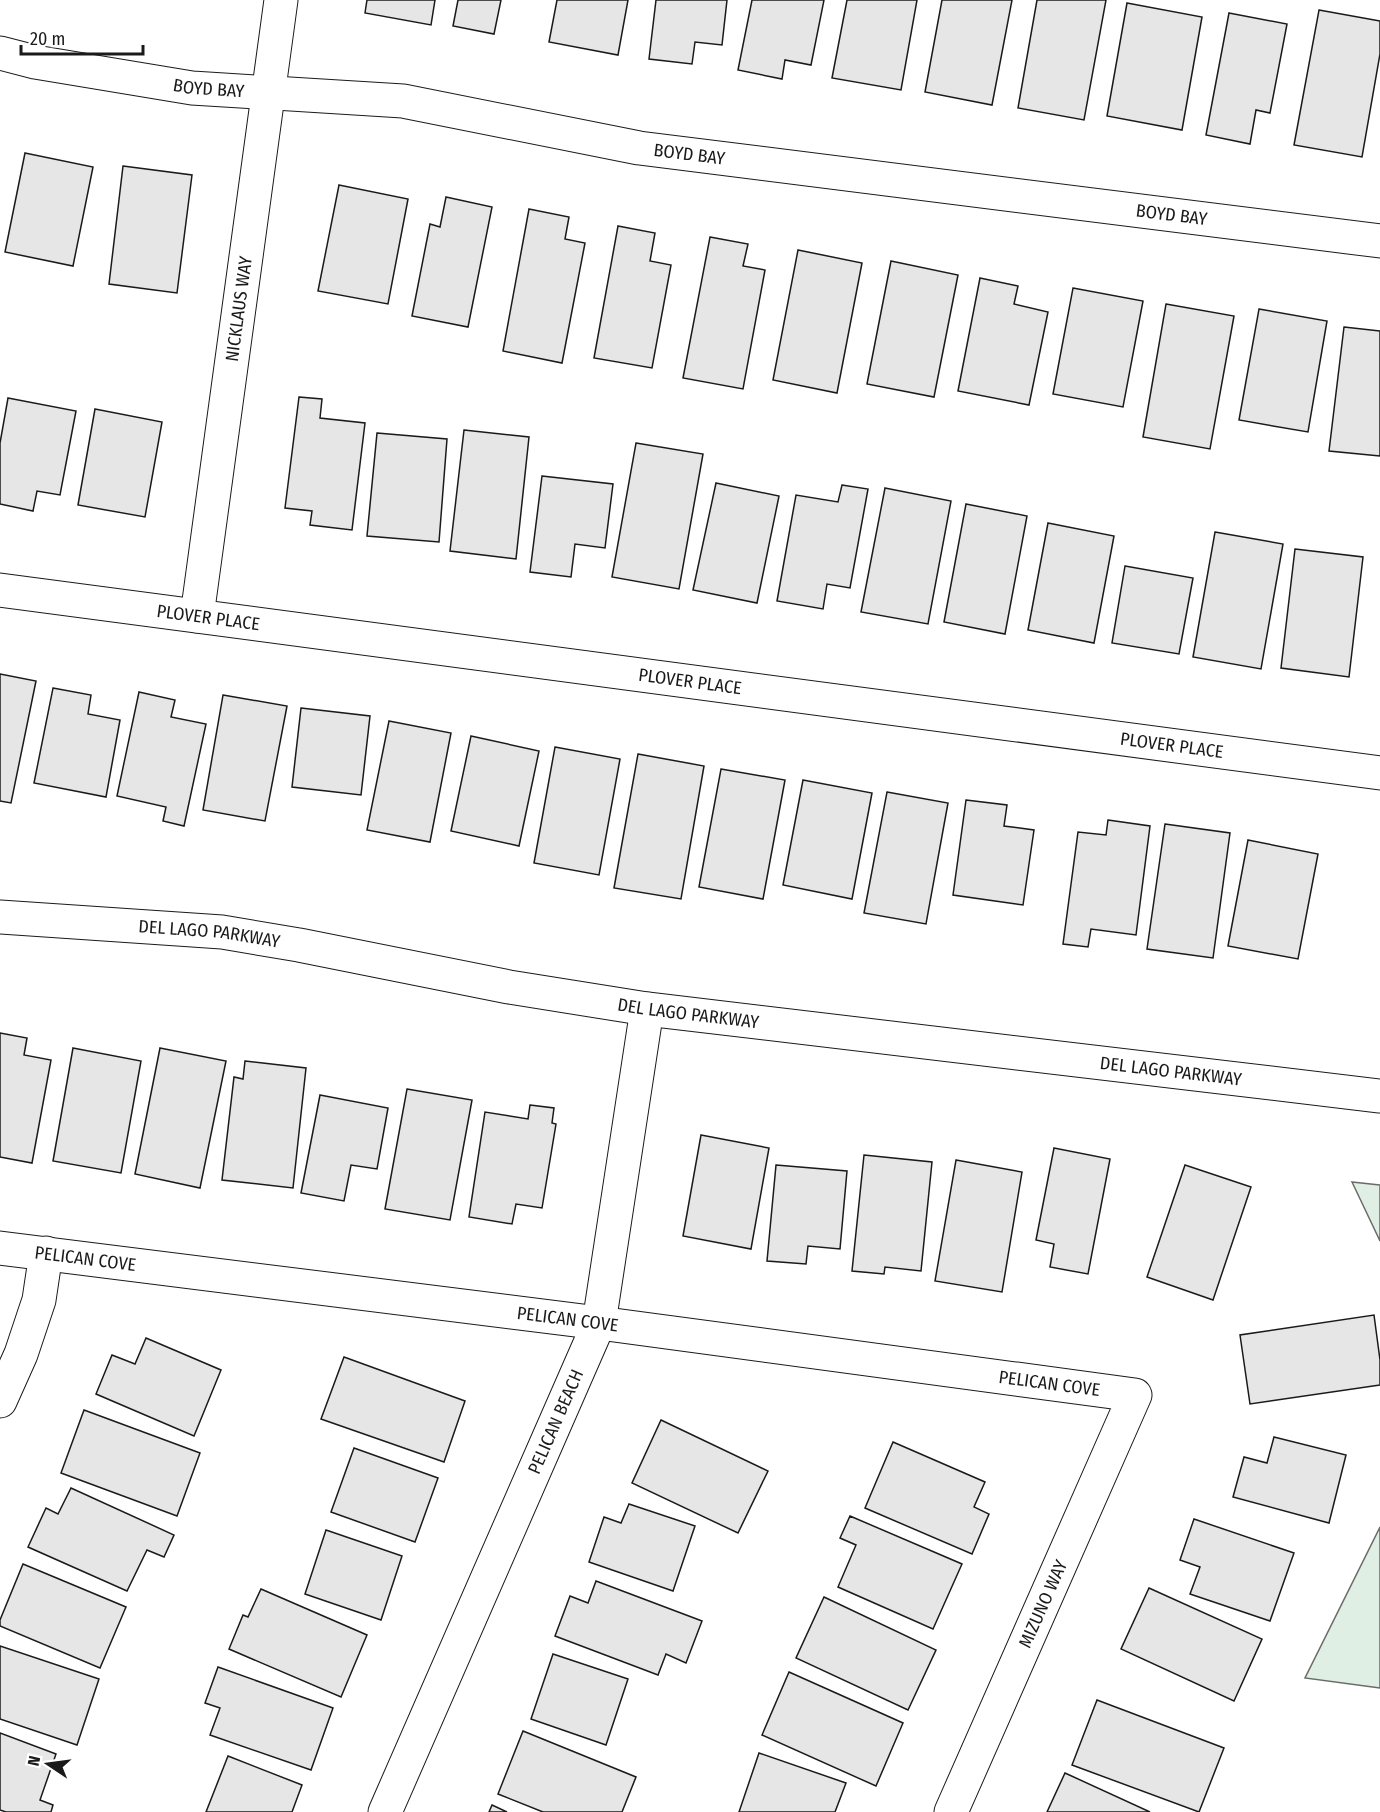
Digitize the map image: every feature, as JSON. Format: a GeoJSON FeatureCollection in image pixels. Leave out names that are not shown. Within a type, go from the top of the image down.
{"type":"FeatureCollection","features":[{"type":"Feature","properties":{"kind":"street","name":"NICKLAUS WAY"},"geometry":{"type":"LineString","coordinates":[[197,616],[281,0]]}},
{"type":"Feature","properties":{"kind":"street","name":"BOYD BAY"},"geometry":{"type":"LineString","coordinates":[[0,53],[35,62],[192,88],[402,101],[639,147],[1380,241]]}},
{"type":"Feature","properties":{"kind":"street","name":"PLOVER PLACE"},"geometry":{"type":"LineString","coordinates":[[0,590],[1380,773]]}},
{"type":"Feature","properties":{"kind":"street","name":"DEL LAGO PARKWAY"},"geometry":{"type":"LineString","coordinates":[[0,916],[222,932],[509,987],[647,1009],[1380,1096]]}},
{"type":"Feature","properties":{"kind":"street","name":"PELICAN BEACH"},"geometry":{"type":"LineString","coordinates":[[385,1812],[599,1323],[647,1009]]}},
{"type":"Feature","properties":{"kind":"street","name":"PELICAN COVE"},"geometry":{"type":"LineString","coordinates":[[0,1248],[599,1323],[1135,1395]]}},
{"type":"Feature","properties":{"kind":"street"},"geometry":{"type":"LineString","coordinates":[[0,1401],[21,1354],[39,1300],[46,1253]]}},
{"type":"Feature","properties":{"kind":"street","name":"MIZUNO WAY"},"geometry":{"type":"LineString","coordinates":[[951,1812],[1135,1395]]}},
{"type":"Feature","properties":{"kind":"green space"},"geometry":{"type":"Polygon","coordinates":[[[1352,1182],[1380,1185],[1380,1241],[1352,1182]]]}},
{"type":"Feature","properties":{"kind":"green space"},"geometry":{"type":"Polygon","coordinates":[[[1380,1527],[1380,1688],[1305,1678],[1380,1527]]]}},
{"type":"Feature","properties":{"kind":"building"},"geometry":{"type":"Polygon","coordinates":[[[367,0],[435,0],[431,25],[365,13],[367,0]]]}},
{"type":"Feature","properties":{"kind":"building"},"geometry":{"type":"Polygon","coordinates":[[[458,0],[501,0],[494,34],[453,26],[458,0]]]}},
{"type":"Feature","properties":{"kind":"building"},"geometry":{"type":"Polygon","coordinates":[[[557,0],[628,0],[618,55],[549,42],[557,0]]]}},
{"type":"Feature","properties":{"kind":"building"},"geometry":{"type":"Polygon","coordinates":[[[656,0],[727,0],[722,45],[695,42],[692,64],[649,59],[656,0]]]}},
{"type":"Feature","properties":{"kind":"building"},"geometry":{"type":"Polygon","coordinates":[[[752,0],[824,0],[811,65],[785,60],[782,79],[738,70],[752,0]]]}},
{"type":"Feature","properties":{"kind":"building"},"geometry":{"type":"Polygon","coordinates":[[[847,0],[917,0],[901,90],[832,78],[847,0]]]}},
{"type":"Feature","properties":{"kind":"building"},"geometry":{"type":"Polygon","coordinates":[[[942,0],[1012,0],[992,105],[925,92],[942,0]]]}},
{"type":"Feature","properties":{"kind":"building"},"geometry":{"type":"Polygon","coordinates":[[[1037,0],[1106,0],[1084,120],[1018,108],[1037,0]]]}},
{"type":"Feature","properties":{"kind":"building"},"geometry":{"type":"Polygon","coordinates":[[[1127,3],[1202,17],[1182,130],[1107,116],[1127,3]]]}},
{"type":"Feature","properties":{"kind":"building"},"geometry":{"type":"Polygon","coordinates":[[[1319,10],[1380,21],[1380,54],[1362,157],[1294,145],[1319,10]]]}},
{"type":"Feature","properties":{"kind":"building"},"geometry":{"type":"Polygon","coordinates":[[[1229,13],[1287,24],[1270,113],[1256,110],[1250,144],[1206,135],[1229,13]]]}},
{"type":"Feature","properties":{"kind":"building"},"geometry":{"type":"Polygon","coordinates":[[[25,153],[93,167],[73,266],[5,252],[25,153]]]}},
{"type":"Feature","properties":{"kind":"building"},"geometry":{"type":"Polygon","coordinates":[[[123,166],[192,175],[177,293],[109,284],[123,166]]]}},
{"type":"Feature","properties":{"kind":"building"},"geometry":{"type":"Polygon","coordinates":[[[339,185],[408,199],[388,304],[318,291],[339,185]]]}},
{"type":"Feature","properties":{"kind":"building"},"geometry":{"type":"Polygon","coordinates":[[[446,197],[492,207],[468,327],[412,316],[430,224],[440,227],[446,197]]]}},
{"type":"Feature","properties":{"kind":"building"},"geometry":{"type":"Polygon","coordinates":[[[529,209],[569,217],[565,239],[585,243],[562,363],[503,351],[529,209]]]}},
{"type":"Feature","properties":{"kind":"building"},"geometry":{"type":"Polygon","coordinates":[[[618,226],[655,233],[650,261],[671,265],[652,368],[594,358],[618,226]]]}},
{"type":"Feature","properties":{"kind":"building"},"geometry":{"type":"Polygon","coordinates":[[[710,237],[748,244],[743,266],[765,270],[743,389],[683,378],[710,237]]]}},
{"type":"Feature","properties":{"kind":"building"},"geometry":{"type":"Polygon","coordinates":[[[798,250],[862,263],[837,393],[773,380],[798,250]]]}},
{"type":"Feature","properties":{"kind":"building"},"geometry":{"type":"Polygon","coordinates":[[[891,261],[958,275],[934,397],[867,384],[891,261]]]}},
{"type":"Feature","properties":{"kind":"building"},"geometry":{"type":"Polygon","coordinates":[[[980,278],[1018,286],[1014,304],[1048,312],[1029,405],[958,391],[980,278]]]}},
{"type":"Feature","properties":{"kind":"building"},"geometry":{"type":"Polygon","coordinates":[[[1073,288],[1143,301],[1123,407],[1053,394],[1073,288]]]}},
{"type":"Feature","properties":{"kind":"building"},"geometry":{"type":"Polygon","coordinates":[[[1166,304],[1234,316],[1210,449],[1143,437],[1166,304]]]}},
{"type":"Feature","properties":{"kind":"building"},"geometry":{"type":"Polygon","coordinates":[[[1259,309],[1327,321],[1308,432],[1239,420],[1259,309]]]}},
{"type":"Feature","properties":{"kind":"building"},"geometry":{"type":"Polygon","coordinates":[[[1344,327],[1380,331],[1380,456],[1329,451],[1344,327]]]}},
{"type":"Feature","properties":{"kind":"building"},"geometry":{"type":"Polygon","coordinates":[[[299,397],[322,399],[320,418],[365,423],[352,530],[310,525],[312,511],[285,508],[299,397]]]}},
{"type":"Feature","properties":{"kind":"building"},"geometry":{"type":"Polygon","coordinates":[[[8,398],[76,411],[60,495],[37,491],[33,511],[0,504],[0,443],[8,398]]]}},
{"type":"Feature","properties":{"kind":"building"},"geometry":{"type":"Polygon","coordinates":[[[95,409],[162,422],[145,517],[78,505],[95,409]]]}},
{"type":"Feature","properties":{"kind":"building"},"geometry":{"type":"Polygon","coordinates":[[[464,430],[529,437],[516,559],[450,551],[464,430]]]}},
{"type":"Feature","properties":{"kind":"building"},"geometry":{"type":"Polygon","coordinates":[[[377,433],[447,439],[439,542],[367,536],[377,433]]]}},
{"type":"Feature","properties":{"kind":"building"},"geometry":{"type":"Polygon","coordinates":[[[636,443],[703,454],[679,589],[612,577],[636,443]]]}},
{"type":"Feature","properties":{"kind":"building"},"geometry":{"type":"Polygon","coordinates":[[[542,476],[613,484],[605,548],[575,544],[571,577],[530,572],[542,476]]]}},
{"type":"Feature","properties":{"kind":"building"},"geometry":{"type":"Polygon","coordinates":[[[716,483],[779,496],[757,603],[693,590],[716,483]]]}},
{"type":"Feature","properties":{"kind":"building"},"geometry":{"type":"Polygon","coordinates":[[[842,485],[868,489],[850,588],[827,584],[823,609],[777,601],[796,495],[838,502],[842,485]]]}},
{"type":"Feature","properties":{"kind":"building"},"geometry":{"type":"Polygon","coordinates":[[[885,488],[951,501],[928,624],[861,612],[885,488]]]}},
{"type":"Feature","properties":{"kind":"building"},"geometry":{"type":"Polygon","coordinates":[[[966,504],[1027,516],[1005,634],[944,622],[966,504]]]}},
{"type":"Feature","properties":{"kind":"building"},"geometry":{"type":"Polygon","coordinates":[[[1048,523],[1114,536],[1094,643],[1028,630],[1048,523]]]}},
{"type":"Feature","properties":{"kind":"building"},"geometry":{"type":"Polygon","coordinates":[[[1215,532],[1283,544],[1261,669],[1193,657],[1215,532]]]}},
{"type":"Feature","properties":{"kind":"building"},"geometry":{"type":"Polygon","coordinates":[[[1295,549],[1363,557],[1349,677],[1281,668],[1295,549]]]}},
{"type":"Feature","properties":{"kind":"building"},"geometry":{"type":"Polygon","coordinates":[[[1125,566],[1193,578],[1179,654],[1112,643],[1125,566]]]}},
{"type":"Feature","properties":{"kind":"building"},"geometry":{"type":"Polygon","coordinates":[[[0,674],[36,681],[11,803],[0,801],[0,674]]]}},
{"type":"Feature","properties":{"kind":"building"},"geometry":{"type":"Polygon","coordinates":[[[53,688],[91,695],[88,714],[120,720],[106,797],[34,783],[53,688]]]}},
{"type":"Feature","properties":{"kind":"building"},"geometry":{"type":"Polygon","coordinates":[[[139,692],[175,700],[171,717],[206,724],[184,826],[163,821],[166,807],[117,796],[139,692]]]}},
{"type":"Feature","properties":{"kind":"building"},"geometry":{"type":"Polygon","coordinates":[[[223,695],[287,706],[265,821],[203,810],[223,695]]]}},
{"type":"Feature","properties":{"kind":"building"},"geometry":{"type":"Polygon","coordinates":[[[301,708],[370,716],[361,795],[292,787],[301,708]]]}},
{"type":"Feature","properties":{"kind":"building"},"geometry":{"type":"Polygon","coordinates":[[[389,721],[451,733],[430,842],[367,830],[389,721]]]}},
{"type":"Feature","properties":{"kind":"building"},"geometry":{"type":"Polygon","coordinates":[[[471,736],[539,751],[519,846],[451,831],[471,736]]]}},
{"type":"Feature","properties":{"kind":"building"},"geometry":{"type":"Polygon","coordinates":[[[555,747],[620,759],[599,875],[534,863],[555,747]]]}},
{"type":"Feature","properties":{"kind":"building"},"geometry":{"type":"Polygon","coordinates":[[[638,754],[704,766],[681,899],[614,888],[638,754]]]}},
{"type":"Feature","properties":{"kind":"building"},"geometry":{"type":"Polygon","coordinates":[[[721,769],[785,780],[763,899],[699,887],[721,769]]]}},
{"type":"Feature","properties":{"kind":"building"},"geometry":{"type":"Polygon","coordinates":[[[803,780],[872,793],[852,899],[783,885],[803,780]]]}},
{"type":"Feature","properties":{"kind":"building"},"geometry":{"type":"Polygon","coordinates":[[[887,792],[948,803],[926,924],[864,913],[887,792]]]}},
{"type":"Feature","properties":{"kind":"building"},"geometry":{"type":"Polygon","coordinates":[[[966,800],[1007,805],[1004,826],[1034,830],[1023,905],[953,895],[966,800]]]}},
{"type":"Feature","properties":{"kind":"building"},"geometry":{"type":"Polygon","coordinates":[[[1108,820],[1150,826],[1136,935],[1091,929],[1088,947],[1063,944],[1078,832],[1106,835],[1108,820]]]}},
{"type":"Feature","properties":{"kind":"building"},"geometry":{"type":"Polygon","coordinates":[[[1165,824],[1230,833],[1213,958],[1147,949],[1165,824]]]}},
{"type":"Feature","properties":{"kind":"building"},"geometry":{"type":"Polygon","coordinates":[[[1248,840],[1318,854],[1298,959],[1228,946],[1248,840]]]}},
{"type":"Feature","properties":{"kind":"building"},"geometry":{"type":"Polygon","coordinates":[[[0,1033],[27,1038],[24,1055],[51,1060],[32,1163],[0,1157],[0,1033]]]}},
{"type":"Feature","properties":{"kind":"building"},"geometry":{"type":"Polygon","coordinates":[[[73,1048],[141,1061],[121,1173],[53,1161],[73,1048]]]}},
{"type":"Feature","properties":{"kind":"building"},"geometry":{"type":"Polygon","coordinates":[[[160,1048],[226,1061],[200,1188],[135,1174],[160,1048]]]}},
{"type":"Feature","properties":{"kind":"building"},"geometry":{"type":"Polygon","coordinates":[[[245,1061],[306,1068],[293,1188],[222,1180],[234,1077],[243,1079],[245,1061]]]}},
{"type":"Feature","properties":{"kind":"building"},"geometry":{"type":"Polygon","coordinates":[[[407,1089],[472,1100],[450,1220],[385,1209],[407,1089]]]}},
{"type":"Feature","properties":{"kind":"building"},"geometry":{"type":"Polygon","coordinates":[[[320,1095],[388,1108],[377,1169],[351,1165],[344,1201],[301,1193],[320,1095]]]}},
{"type":"Feature","properties":{"kind":"building"},"geometry":{"type":"Polygon","coordinates":[[[530,1105],[554,1108],[552,1123],[556,1124],[542,1208],[516,1204],[512,1224],[469,1217],[485,1112],[528,1119],[530,1105]]]}},
{"type":"Feature","properties":{"kind":"building"},"geometry":{"type":"Polygon","coordinates":[[[701,1135],[769,1148],[751,1249],[683,1236],[701,1135]]]}},
{"type":"Feature","properties":{"kind":"building"},"geometry":{"type":"Polygon","coordinates":[[[1054,1148],[1110,1159],[1088,1274],[1050,1267],[1054,1244],[1036,1240],[1054,1148]]]}},
{"type":"Feature","properties":{"kind":"building"},"geometry":{"type":"Polygon","coordinates":[[[864,1155],[932,1162],[921,1271],[885,1267],[884,1274],[852,1271],[864,1155]]]}},
{"type":"Feature","properties":{"kind":"building"},"geometry":{"type":"Polygon","coordinates":[[[956,1160],[1022,1172],[1002,1292],[935,1281],[956,1160]]]}},
{"type":"Feature","properties":{"kind":"building"},"geometry":{"type":"Polygon","coordinates":[[[776,1165],[847,1171],[840,1249],[808,1246],[806,1264],[767,1261],[776,1165]]]}},
{"type":"Feature","properties":{"kind":"building"},"geometry":{"type":"Polygon","coordinates":[[[1185,1165],[1251,1187],[1213,1300],[1147,1277],[1185,1165]]]}},
{"type":"Feature","properties":{"kind":"building"},"geometry":{"type":"Polygon","coordinates":[[[1374,1315],[1380,1360],[1380,1385],[1250,1404],[1240,1335],[1374,1315]]]}},
{"type":"Feature","properties":{"kind":"building"},"geometry":{"type":"Polygon","coordinates":[[[146,1338],[221,1370],[194,1436],[96,1394],[112,1355],[135,1364],[146,1338]]]}},
{"type":"Feature","properties":{"kind":"building"},"geometry":{"type":"Polygon","coordinates":[[[344,1357],[465,1401],[444,1462],[321,1419],[344,1357]]]}},
{"type":"Feature","properties":{"kind":"building"},"geometry":{"type":"Polygon","coordinates":[[[84,1410],[200,1453],[177,1516],[61,1473],[84,1410]]]}},
{"type":"Feature","properties":{"kind":"building"},"geometry":{"type":"Polygon","coordinates":[[[661,1420],[768,1471],[738,1533],[632,1483],[661,1420]]]}},
{"type":"Feature","properties":{"kind":"building"},"geometry":{"type":"Polygon","coordinates":[[[1274,1437],[1346,1455],[1329,1523],[1233,1497],[1244,1457],[1267,1463],[1274,1437]]]}},
{"type":"Feature","properties":{"kind":"building"},"geometry":{"type":"Polygon","coordinates":[[[893,1442],[985,1482],[974,1507],[989,1514],[972,1554],[865,1508],[893,1442]]]}},
{"type":"Feature","properties":{"kind":"building"},"geometry":{"type":"Polygon","coordinates":[[[354,1448],[438,1478],[415,1542],[331,1512],[354,1448]]]}},
{"type":"Feature","properties":{"kind":"building"},"geometry":{"type":"Polygon","coordinates":[[[71,1488],[174,1535],[164,1557],[147,1550],[127,1591],[28,1547],[46,1508],[58,1514],[71,1488]]]}},
{"type":"Feature","properties":{"kind":"building"},"geometry":{"type":"Polygon","coordinates":[[[629,1504],[695,1526],[673,1591],[589,1562],[604,1517],[621,1523],[629,1504]]]}},
{"type":"Feature","properties":{"kind":"building"},"geometry":{"type":"Polygon","coordinates":[[[850,1516],[962,1564],[933,1629],[838,1587],[856,1545],[840,1538],[850,1516]]]}},
{"type":"Feature","properties":{"kind":"building"},"geometry":{"type":"Polygon","coordinates":[[[1194,1519],[1294,1553],[1270,1621],[1190,1594],[1200,1567],[1180,1560],[1194,1519]]]}},
{"type":"Feature","properties":{"kind":"building"},"geometry":{"type":"Polygon","coordinates":[[[326,1530],[402,1556],[381,1620],[305,1594],[326,1530]]]}},
{"type":"Feature","properties":{"kind":"building"},"geometry":{"type":"Polygon","coordinates":[[[23,1564],[126,1607],[100,1668],[0,1626],[0,1620],[23,1564]]]}},
{"type":"Feature","properties":{"kind":"building"},"geometry":{"type":"Polygon","coordinates":[[[596,1581],[702,1621],[686,1663],[666,1654],[658,1675],[555,1636],[570,1596],[588,1603],[596,1581]]]}},
{"type":"Feature","properties":{"kind":"building"},"geometry":{"type":"Polygon","coordinates":[[[1149,1588],[1262,1639],[1234,1701],[1121,1649],[1149,1588]]]}},
{"type":"Feature","properties":{"kind":"building"},"geometry":{"type":"Polygon","coordinates":[[[261,1589],[367,1635],[341,1697],[229,1649],[243,1615],[248,1617],[261,1589]]]}},
{"type":"Feature","properties":{"kind":"building"},"geometry":{"type":"Polygon","coordinates":[[[824,1597],[936,1650],[908,1710],[796,1658],[824,1597]]]}},
{"type":"Feature","properties":{"kind":"building"},"geometry":{"type":"Polygon","coordinates":[[[0,1646],[99,1679],[77,1745],[0,1719],[0,1646]]]}},
{"type":"Feature","properties":{"kind":"building"},"geometry":{"type":"Polygon","coordinates":[[[553,1654],[628,1679],[606,1745],[531,1719],[553,1654]]]}},
{"type":"Feature","properties":{"kind":"building"},"geometry":{"type":"Polygon","coordinates":[[[218,1667],[333,1708],[311,1770],[210,1735],[220,1708],[205,1703],[218,1667]]]}},
{"type":"Feature","properties":{"kind":"building"},"geometry":{"type":"Polygon","coordinates":[[[789,1672],[903,1723],[876,1786],[762,1735],[789,1672]]]}},
{"type":"Feature","properties":{"kind":"building"},"geometry":{"type":"Polygon","coordinates":[[[1097,1700],[1224,1748],[1199,1812],[1072,1765],[1097,1700]]]}},
{"type":"Feature","properties":{"kind":"building"},"geometry":{"type":"Polygon","coordinates":[[[523,1731],[636,1777],[622,1812],[543,1812],[498,1794],[523,1731]]]}},
{"type":"Feature","properties":{"kind":"building"},"geometry":{"type":"Polygon","coordinates":[[[0,1733],[56,1754],[40,1800],[53,1805],[51,1812],[0,1810],[0,1733]]]}},
{"type":"Feature","properties":{"kind":"building"},"geometry":{"type":"Polygon","coordinates":[[[759,1753],[846,1783],[835,1812],[739,1812],[759,1753]]]}},
{"type":"Feature","properties":{"kind":"building"},"geometry":{"type":"Polygon","coordinates":[[[228,1756],[302,1785],[292,1812],[206,1812],[228,1756]]]}},
{"type":"Feature","properties":{"kind":"building"},"geometry":{"type":"Polygon","coordinates":[[[1065,1773],[1150,1812],[1047,1812],[1065,1773]]]}},
{"type":"Feature","properties":{"kind":"building"},"geometry":{"type":"Polygon","coordinates":[[[492,1805],[507,1812],[489,1812],[492,1805]]]}}]}
